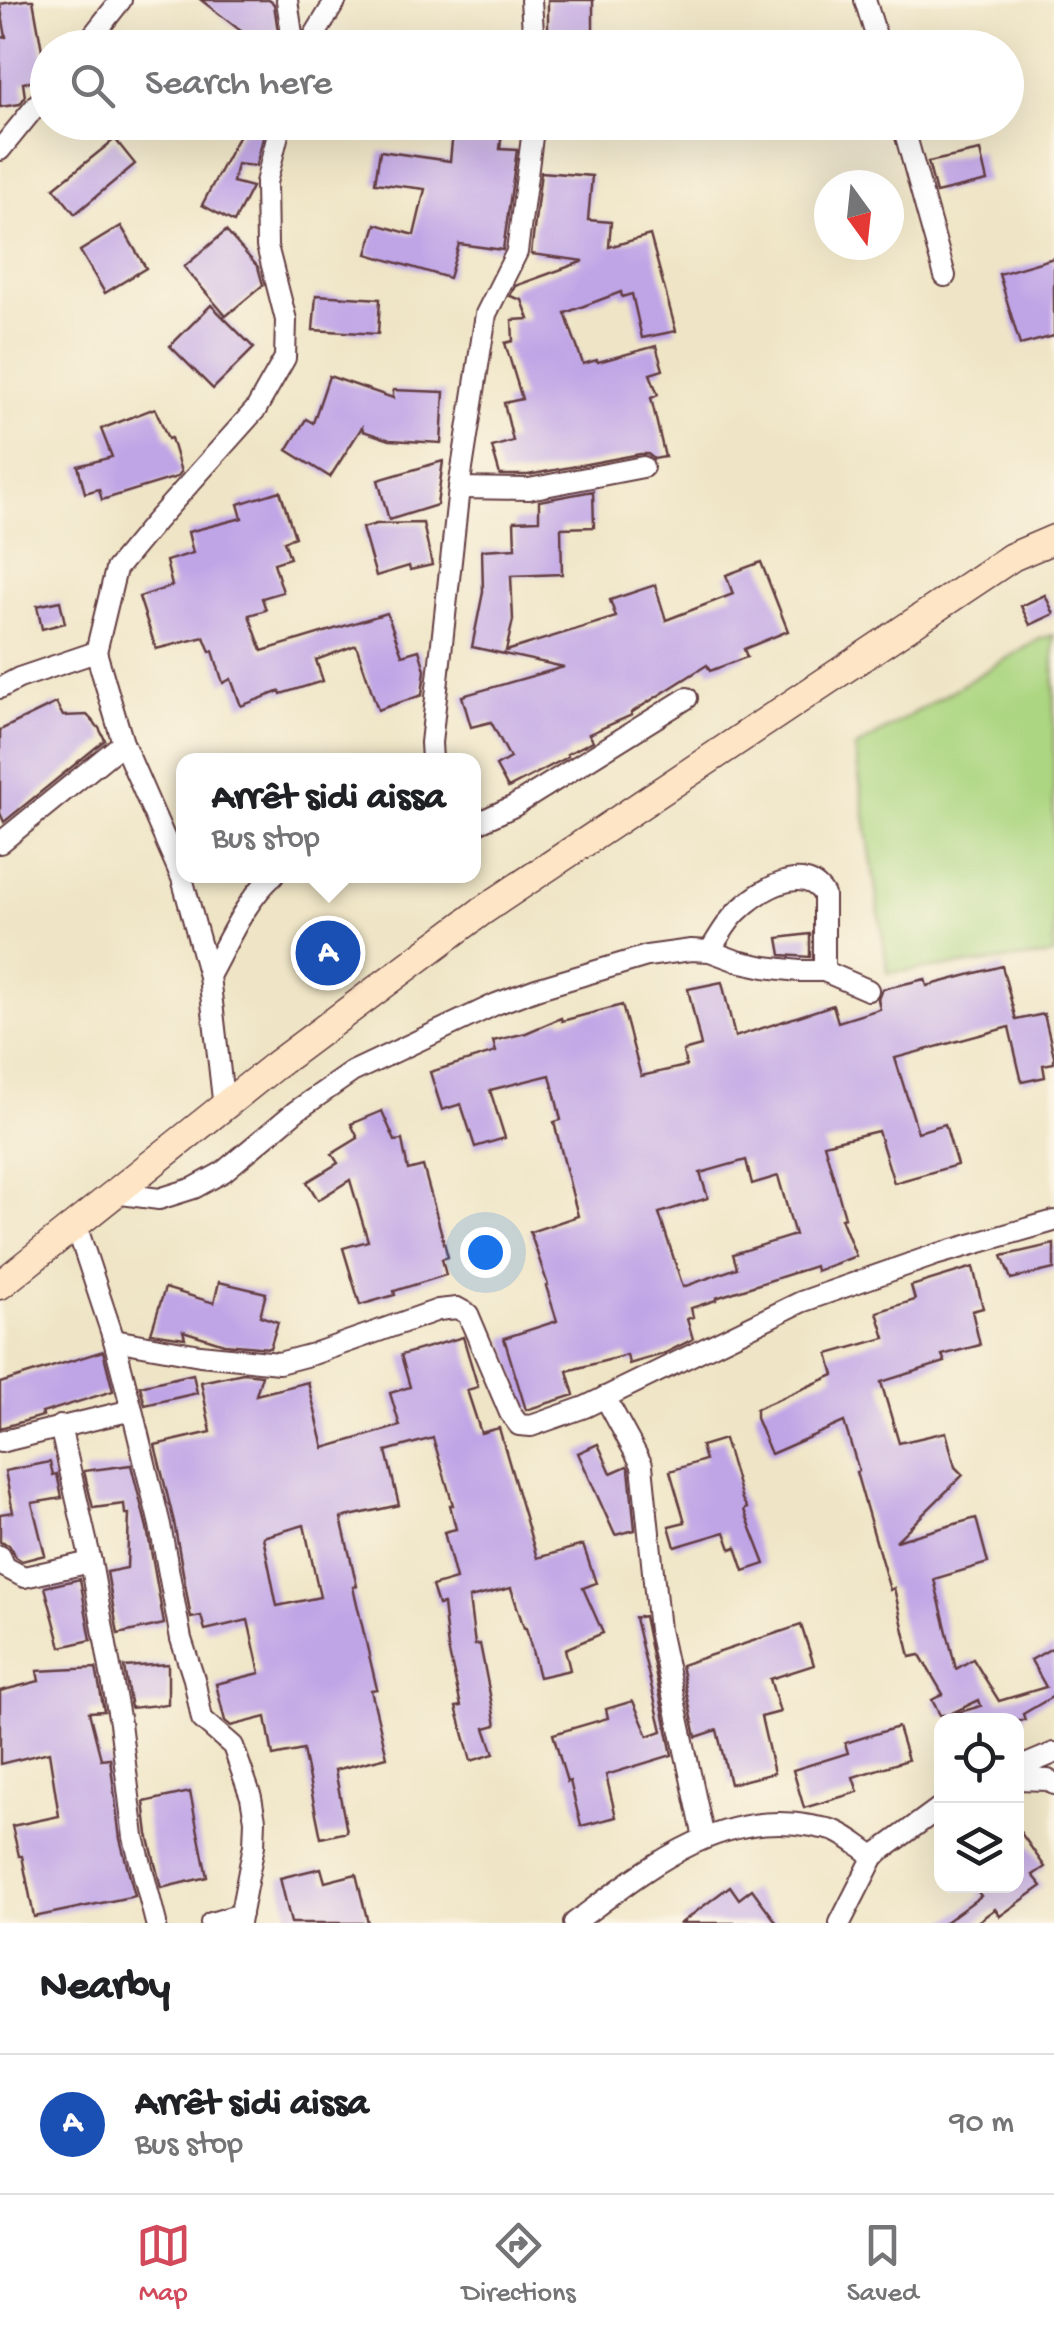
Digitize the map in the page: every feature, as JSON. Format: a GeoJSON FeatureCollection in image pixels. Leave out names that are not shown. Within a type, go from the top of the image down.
{"type":"FeatureCollection","features":[{"type":"Feature","properties":{"kind":"main road"},"geometry":{"type":"LineString","coordinates":[[0,1285],[273,1068],[482,911],[1012,557],[1054,539]]}},
{"type":"Feature","properties":{"kind":"street"},"geometry":{"type":"LineString","coordinates":[[98,30],[122,0]]}},
{"type":"Feature","properties":{"kind":"street"},"geometry":{"type":"LineString","coordinates":[[287,0],[291,30]]}},
{"type":"Feature","properties":{"kind":"street"},"geometry":{"type":"LineString","coordinates":[[318,30],[336,0]]}},
{"type":"Feature","properties":{"kind":"street"},"geometry":{"type":"LineString","coordinates":[[531,0],[533,30]]}},
{"type":"Feature","properties":{"kind":"street"},"geometry":{"type":"LineString","coordinates":[[865,0],[874,30]]}},
{"type":"Feature","properties":{"kind":"street"},"geometry":{"type":"LineString","coordinates":[[0,150],[30,113]]}},
{"type":"Feature","properties":{"kind":"street"},"geometry":{"type":"LineString","coordinates":[[176,864],[123,743],[96,652],[116,570],[256,409],[285,358],[286,320],[267,246],[266,183],[277,140]]}},
{"type":"Feature","properties":{"kind":"street"},"geometry":{"type":"LineString","coordinates":[[431,753],[458,488],[486,314],[517,252],[532,140]]}},
{"type":"Feature","properties":{"kind":"street"},"geometry":{"type":"LineString","coordinates":[[907,140],[945,276]]}},
{"type":"Feature","properties":{"kind":"street"},"geometry":{"type":"LineString","coordinates":[[458,488],[529,489],[644,467]]}},
{"type":"Feature","properties":{"kind":"street"},"geometry":{"type":"LineString","coordinates":[[0,688],[96,652]]}},
{"type":"Feature","properties":{"kind":"street"},"geometry":{"type":"LineString","coordinates":[[481,821],[514,806],[687,698]]}},
{"type":"Feature","properties":{"kind":"street"},"geometry":{"type":"LineString","coordinates":[[0,843],[123,743]]}},
{"type":"Feature","properties":{"kind":"street"},"geometry":{"type":"LineString","coordinates":[[710,952],[730,920],[747,903],[768,890],[804,879],[813,882],[824,895],[824,971]]}},
{"type":"Feature","properties":{"kind":"street"},"geometry":{"type":"LineString","coordinates":[[183,883],[209,976],[224,1108]]}},
{"type":"Feature","properties":{"kind":"street"},"geometry":{"type":"LineString","coordinates":[[209,976],[264,883]]}},
{"type":"Feature","properties":{"kind":"street"},"geometry":{"type":"LineString","coordinates":[[114,1193],[160,1199],[194,1188],[223,1172],[352,1072],[496,1004],[646,956],[691,950],[710,952],[738,962],[824,971],[868,990]]}},
{"type":"Feature","properties":{"kind":"street"},"geometry":{"type":"LineString","coordinates":[[114,1340],[279,1363],[438,1310],[457,1308],[471,1313],[510,1413],[519,1425],[531,1426],[606,1397],[801,1302],[935,1255],[1054,1221]]}},
{"type":"Feature","properties":{"kind":"street"},"geometry":{"type":"LineString","coordinates":[[76,1225],[114,1340],[132,1410],[160,1526],[180,1638],[202,1719],[233,1746],[255,1820],[240,1919],[211,1923]]}},
{"type":"Feature","properties":{"kind":"street"},"geometry":{"type":"LineString","coordinates":[[606,1397],[642,1466],[659,1630],[704,1838]]}},
{"type":"Feature","properties":{"kind":"street"},"geometry":{"type":"LineString","coordinates":[[0,1442],[132,1410]]}},
{"type":"Feature","properties":{"kind":"street"},"geometry":{"type":"LineString","coordinates":[[60,1426],[92,1562],[120,1722],[134,1837],[156,1923]]}},
{"type":"Feature","properties":{"kind":"street"},"geometry":{"type":"LineString","coordinates":[[0,1556],[5,1568],[24,1577],[92,1562]]}},
{"type":"Feature","properties":{"kind":"street"},"geometry":{"type":"LineString","coordinates":[[1024,1766],[1054,1753]]}},
{"type":"Feature","properties":{"kind":"street"},"geometry":{"type":"LineString","coordinates":[[1024,1779],[1048,1780],[1054,1784]]}},
{"type":"Feature","properties":{"kind":"street"},"geometry":{"type":"LineString","coordinates":[[840,1923],[874,1856],[934,1812]]}},
{"type":"Feature","properties":{"kind":"street"},"geometry":{"type":"LineString","coordinates":[[574,1923],[646,1869],[704,1838],[734,1829],[784,1821],[834,1831],[874,1856]]}},
{"type":"Feature","properties":{"kind":"green space"},"geometry":{"type":"Polygon","coordinates":[[[1054,635],[1054,955],[888,973],[855,748],[1040,639],[1054,635]]]}},
{"type":"Feature","properties":{"kind":"building"},"geometry":{"type":"Polygon","coordinates":[[[33,0],[38,30],[30,30],[30,82],[23,83],[25,97],[20,104],[0,107],[0,38],[6,37],[0,4],[33,0]]]}},
{"type":"Feature","properties":{"kind":"building"},"geometry":{"type":"Polygon","coordinates":[[[201,0],[269,0],[274,4],[278,30],[240,30],[201,0]]]}},
{"type":"Feature","properties":{"kind":"building"},"geometry":{"type":"Polygon","coordinates":[[[548,0],[593,0],[593,30],[548,30],[548,0]]]}},
{"type":"Feature","properties":{"kind":"building"},"geometry":{"type":"Polygon","coordinates":[[[114,140],[135,164],[75,214],[54,188],[114,140]]]}},
{"type":"Feature","properties":{"kind":"building"},"geometry":{"type":"Polygon","coordinates":[[[236,140],[262,140],[256,166],[237,164],[233,182],[252,187],[234,222],[202,205],[236,140]]]}},
{"type":"Feature","properties":{"kind":"building"},"geometry":{"type":"Polygon","coordinates":[[[452,140],[501,140],[500,149],[517,150],[503,250],[459,244],[449,278],[367,254],[376,224],[414,235],[425,189],[375,183],[380,151],[450,161],[452,140]]]}},
{"type":"Feature","properties":{"kind":"building"},"geometry":{"type":"Polygon","coordinates":[[[980,151],[987,181],[936,193],[928,162],[980,151]]]}},
{"type":"Feature","properties":{"kind":"building"},"geometry":{"type":"Polygon","coordinates":[[[541,172],[592,176],[588,220],[611,222],[609,247],[650,235],[676,331],[642,338],[632,294],[622,297],[621,292],[565,313],[583,364],[656,346],[663,370],[650,374],[658,395],[651,398],[665,457],[654,459],[640,454],[528,475],[500,475],[492,447],[513,441],[504,403],[522,399],[505,343],[513,341],[512,320],[529,319],[522,300],[510,296],[515,286],[584,261],[531,254],[541,172]]]}},
{"type":"Feature","properties":{"kind":"building"},"geometry":{"type":"Polygon","coordinates":[[[121,226],[146,268],[105,293],[80,251],[121,226]]]}},
{"type":"Feature","properties":{"kind":"building"},"geometry":{"type":"Polygon","coordinates":[[[226,231],[258,267],[263,285],[226,316],[184,267],[226,231]]]}},
{"type":"Feature","properties":{"kind":"building"},"geometry":{"type":"Polygon","coordinates":[[[1054,258],[1054,336],[1020,345],[999,274],[1054,258]]]}},
{"type":"Feature","properties":{"kind":"building"},"geometry":{"type":"Polygon","coordinates":[[[316,295],[380,299],[378,334],[313,330],[316,295]]]}},
{"type":"Feature","properties":{"kind":"building"},"geometry":{"type":"Polygon","coordinates":[[[211,305],[254,348],[213,389],[170,346],[211,305]]]}},
{"type":"Feature","properties":{"kind":"building"},"geometry":{"type":"Polygon","coordinates":[[[329,376],[393,398],[393,390],[444,392],[441,443],[390,440],[363,431],[362,427],[330,477],[287,450],[306,419],[313,423],[329,376]]]}},
{"type":"Feature","properties":{"kind":"building"},"geometry":{"type":"Polygon","coordinates":[[[155,408],[168,439],[171,438],[181,472],[177,477],[102,500],[99,489],[85,493],[78,466],[112,457],[101,429],[155,408]]]}},
{"type":"Feature","properties":{"kind":"building"},"geometry":{"type":"Polygon","coordinates":[[[443,461],[437,505],[389,520],[378,480],[443,461]]]}},
{"type":"Feature","properties":{"kind":"building"},"geometry":{"type":"Polygon","coordinates":[[[280,491],[295,537],[284,541],[290,558],[274,563],[283,592],[262,598],[266,610],[249,615],[262,651],[387,613],[402,655],[419,650],[425,670],[422,695],[378,710],[356,645],[316,660],[323,681],[241,706],[231,679],[223,683],[204,637],[156,649],[139,597],[172,586],[166,561],[193,553],[188,532],[242,518],[238,504],[280,491]]]}},
{"type":"Feature","properties":{"kind":"building"},"geometry":{"type":"Polygon","coordinates":[[[593,491],[594,527],[561,528],[562,574],[511,576],[513,620],[506,651],[616,617],[610,600],[655,585],[666,620],[733,594],[726,575],[761,562],[788,631],[744,649],[747,657],[710,671],[707,665],[632,715],[589,734],[593,741],[564,759],[508,788],[496,766],[510,758],[491,722],[471,727],[462,696],[564,667],[472,647],[483,592],[482,550],[515,548],[514,521],[539,520],[539,501],[593,491]]]}},
{"type":"Feature","properties":{"kind":"building"},"geometry":{"type":"Polygon","coordinates":[[[423,523],[432,565],[410,570],[409,566],[376,576],[362,528],[423,523]]]}},
{"type":"Feature","properties":{"kind":"building"},"geometry":{"type":"Polygon","coordinates":[[[1045,595],[1054,614],[1030,625],[1021,606],[1045,595]]]}},
{"type":"Feature","properties":{"kind":"building"},"geometry":{"type":"Polygon","coordinates":[[[60,601],[65,623],[42,629],[37,606],[60,601]]]}},
{"type":"Feature","properties":{"kind":"building"},"geometry":{"type":"Polygon","coordinates":[[[56,703],[63,716],[87,715],[105,740],[4,822],[0,813],[0,730],[56,703]]]}},
{"type":"Feature","properties":{"kind":"building"},"geometry":{"type":"Polygon","coordinates":[[[810,934],[810,957],[781,955],[778,938],[810,934]]]}},
{"type":"Feature","properties":{"kind":"building"},"geometry":{"type":"Polygon","coordinates":[[[1002,966],[1016,1020],[1044,1014],[1054,1056],[1054,1063],[1043,1065],[1045,1077],[1022,1082],[1009,1027],[895,1058],[918,1132],[945,1124],[957,1165],[894,1183],[878,1131],[824,1144],[845,1217],[841,1218],[856,1256],[691,1308],[693,1317],[687,1319],[693,1339],[663,1354],[629,1364],[627,1355],[567,1371],[574,1395],[526,1410],[504,1338],[557,1321],[530,1232],[578,1216],[554,1122],[561,1120],[550,1075],[490,1090],[505,1138],[475,1147],[461,1104],[442,1110],[430,1072],[496,1052],[493,1041],[561,1018],[562,1021],[622,1005],[641,1076],[686,1066],[683,1051],[701,1046],[688,989],[722,982],[735,1037],[833,1005],[838,1022],[880,1009],[882,989],[925,979],[927,986],[1002,966]],[[746,1160],[700,1173],[708,1198],[659,1213],[683,1287],[737,1268],[733,1254],[795,1235],[778,1176],[752,1184],[746,1160]]]}},
{"type":"Feature","properties":{"kind":"building"},"geometry":{"type":"Polygon","coordinates":[[[382,1111],[395,1141],[402,1140],[408,1170],[423,1166],[448,1257],[442,1259],[446,1275],[360,1305],[343,1248],[368,1241],[350,1180],[318,1200],[307,1182],[338,1163],[332,1154],[358,1138],[351,1124],[382,1111]]]}},
{"type":"Feature","properties":{"kind":"building"},"geometry":{"type":"Polygon","coordinates":[[[1054,1244],[1054,1269],[1011,1279],[1002,1256],[1054,1244]]]}},
{"type":"Feature","properties":{"kind":"building"},"geometry":{"type":"Polygon","coordinates":[[[973,1267],[983,1308],[972,1311],[980,1345],[942,1355],[945,1362],[881,1382],[899,1443],[946,1432],[955,1467],[963,1475],[896,1541],[976,1518],[988,1563],[934,1579],[956,1669],[973,1659],[999,1701],[1046,1687],[1031,1660],[1054,1647],[1054,1701],[1052,1697],[1024,1713],[957,1713],[981,1706],[979,1700],[952,1713],[939,1713],[932,1700],[943,1694],[920,1655],[910,1657],[894,1588],[890,1590],[844,1422],[771,1454],[756,1418],[756,1409],[834,1375],[828,1354],[885,1338],[877,1312],[915,1300],[911,1286],[973,1267]]]}},
{"type":"Feature","properties":{"kind":"building"},"geometry":{"type":"Polygon","coordinates":[[[219,1282],[266,1293],[260,1316],[278,1322],[270,1348],[224,1344],[183,1331],[185,1338],[151,1333],[165,1288],[214,1303],[219,1282]]]}},
{"type":"Feature","properties":{"kind":"building"},"geometry":{"type":"Polygon","coordinates":[[[463,1337],[478,1387],[467,1390],[481,1433],[499,1428],[537,1558],[583,1545],[596,1583],[583,1588],[603,1633],[565,1649],[570,1670],[539,1677],[511,1588],[469,1598],[475,1645],[480,1644],[496,1725],[485,1728],[494,1754],[471,1761],[456,1707],[461,1706],[443,1604],[438,1605],[432,1586],[456,1579],[444,1532],[456,1529],[453,1505],[433,1438],[386,1451],[399,1505],[341,1518],[377,1689],[371,1690],[387,1757],[335,1770],[347,1832],[321,1838],[303,1750],[273,1756],[266,1717],[231,1726],[225,1721],[216,1684],[260,1673],[248,1620],[205,1630],[201,1616],[191,1618],[155,1445],[211,1432],[201,1382],[243,1373],[262,1375],[256,1395],[308,1382],[324,1448],[400,1426],[390,1393],[410,1387],[401,1355],[463,1337]],[[304,1525],[263,1537],[277,1606],[320,1597],[304,1525]]]}},
{"type":"Feature","properties":{"kind":"building"},"geometry":{"type":"Polygon","coordinates":[[[103,1351],[113,1391],[0,1428],[0,1383],[103,1351]]]}},
{"type":"Feature","properties":{"kind":"building"},"geometry":{"type":"Polygon","coordinates":[[[193,1374],[197,1393],[145,1405],[140,1386],[193,1374]]]}},
{"type":"Feature","properties":{"kind":"building"},"geometry":{"type":"Polygon","coordinates":[[[724,1439],[747,1508],[744,1510],[765,1564],[744,1571],[736,1547],[731,1549],[725,1532],[675,1547],[669,1526],[685,1522],[670,1471],[705,1460],[701,1446],[724,1439]]]}},
{"type":"Feature","properties":{"kind":"building"},"geometry":{"type":"Polygon","coordinates":[[[598,1444],[611,1473],[627,1466],[629,1469],[635,1530],[615,1535],[578,1453],[598,1444]]]}},
{"type":"Feature","properties":{"kind":"building"},"geometry":{"type":"Polygon","coordinates":[[[50,1462],[62,1498],[32,1503],[45,1555],[22,1561],[9,1545],[0,1542],[0,1514],[13,1512],[5,1471],[50,1462]]]}},
{"type":"Feature","properties":{"kind":"building"},"geometry":{"type":"Polygon","coordinates":[[[131,1465],[164,1624],[118,1634],[107,1572],[127,1568],[129,1514],[125,1514],[124,1504],[93,1508],[84,1471],[131,1465]]]}},
{"type":"Feature","properties":{"kind":"building"},"geometry":{"type":"Polygon","coordinates":[[[80,1579],[91,1640],[61,1647],[45,1587],[80,1579]]]}},
{"type":"Feature","properties":{"kind":"building"},"geometry":{"type":"Polygon","coordinates":[[[644,1616],[672,1755],[606,1775],[616,1817],[581,1826],[553,1734],[608,1718],[606,1709],[633,1701],[648,1736],[662,1731],[635,1618],[644,1616]]]}},
{"type":"Feature","properties":{"kind":"building"},"geometry":{"type":"Polygon","coordinates":[[[801,1625],[814,1665],[770,1679],[780,1712],[761,1717],[774,1773],[730,1784],[717,1730],[696,1737],[681,1665],[801,1625]]]}},
{"type":"Feature","properties":{"kind":"building"},"geometry":{"type":"Polygon","coordinates":[[[168,1664],[168,1704],[131,1708],[124,1667],[168,1664]]]}},
{"type":"Feature","properties":{"kind":"building"},"geometry":{"type":"Polygon","coordinates":[[[96,1668],[104,1711],[89,1712],[101,1759],[110,1758],[120,1839],[135,1896],[34,1917],[12,1826],[59,1816],[49,1752],[0,1764],[0,1691],[39,1681],[37,1671],[96,1668]]]}},
{"type":"Feature","properties":{"kind":"building"},"geometry":{"type":"Polygon","coordinates":[[[898,1727],[908,1760],[853,1777],[858,1792],[804,1808],[793,1770],[848,1753],[845,1743],[898,1727]]]}},
{"type":"Feature","properties":{"kind":"building"},"geometry":{"type":"Polygon","coordinates":[[[190,1792],[207,1877],[161,1888],[144,1802],[190,1792]]]}},
{"type":"Feature","properties":{"kind":"building"},"geometry":{"type":"Polygon","coordinates":[[[1024,1837],[1045,1867],[1033,1875],[1042,1886],[1000,1916],[995,1909],[976,1923],[944,1923],[981,1896],[979,1893],[1024,1893],[1024,1837]]]}},
{"type":"Feature","properties":{"kind":"building"},"geometry":{"type":"Polygon","coordinates":[[[321,1868],[325,1882],[356,1874],[368,1923],[291,1923],[280,1878],[321,1868]]]}},
{"type":"Feature","properties":{"kind":"building"},"geometry":{"type":"Polygon","coordinates":[[[730,1886],[739,1899],[752,1889],[777,1923],[681,1923],[730,1886]]]}},
{"type":"Feature","properties":{"kind":"place","name":"Arrêt sidi aissa"},"geometry":{"type":"Point","coordinates":[328,953]}}]}
